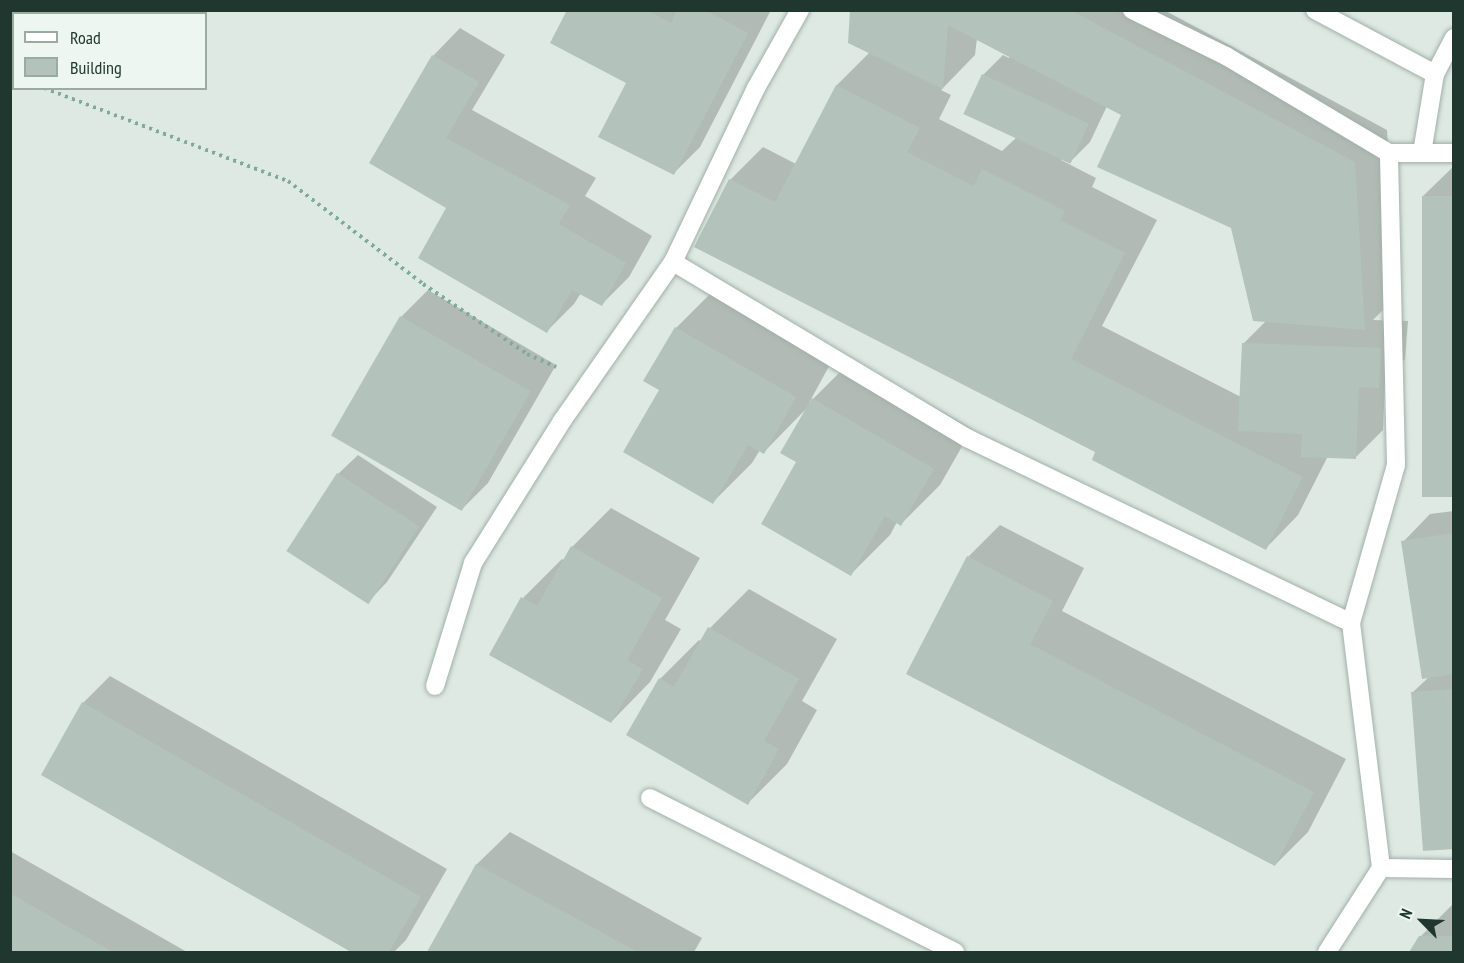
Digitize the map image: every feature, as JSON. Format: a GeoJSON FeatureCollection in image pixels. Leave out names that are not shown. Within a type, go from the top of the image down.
{"type":"FeatureCollection","features":[{"type":"Feature","properties":{"kind":"street"},"geometry":{"type":"LineString","coordinates":[[435,686],[473,563],[589,382],[673,262],[756,88],[800,10]]}},
{"type":"Feature","properties":{"kind":"street"},"geometry":{"type":"LineString","coordinates":[[1132,10],[1226,56],[1389,153],[1454,153]]}},
{"type":"Feature","properties":{"kind":"street"},"geometry":{"type":"LineString","coordinates":[[1315,10],[1435,74]]}},
{"type":"Feature","properties":{"kind":"street"},"geometry":{"type":"LineString","coordinates":[[1422,153],[1435,74],[1454,38]]}},
{"type":"Feature","properties":{"kind":"street"},"geometry":{"type":"LineString","coordinates":[[1327,952],[1381,868],[1352,623],[1396,465],[1389,153]]}},
{"type":"Feature","properties":{"kind":"street"},"geometry":{"type":"LineString","coordinates":[[673,262],[967,438],[1352,623]]}},
{"type":"Feature","properties":{"kind":"street"},"geometry":{"type":"LineString","coordinates":[[650,798],[955,952]]}},
{"type":"Feature","properties":{"kind":"street"},"geometry":{"type":"LineString","coordinates":[[1381,868],[1454,869]]}},
{"type":"Feature","properties":{"kind":"path"},"geometry":{"type":"LineString","coordinates":[[49,90],[288,181],[423,284],[527,354],[589,382]]}},
{"type":"Feature","properties":{"kind":"building"},"geometry":{"type":"Polygon","coordinates":[[[567,10],[647,10],[671,23],[677,10],[705,10],[748,33],[674,175],[598,137],[626,83],[550,43],[567,10]]]}},
{"type":"Feature","properties":{"kind":"building"},"geometry":{"type":"Polygon","coordinates":[[[850,10],[1070,10],[1355,162],[1365,330],[1253,321],[1231,228],[1097,167],[1121,115],[948,25],[943,89],[848,43],[850,10]]]}},
{"type":"Feature","properties":{"kind":"building"},"geometry":{"type":"Polygon","coordinates":[[[432,55],[479,82],[446,138],[570,205],[559,224],[626,263],[602,306],[572,290],[547,333],[418,258],[446,208],[369,163],[432,55]]]}},
{"type":"Feature","properties":{"kind":"building"},"geometry":{"type":"Polygon","coordinates":[[[982,74],[1089,124],[1070,164],[963,114],[982,74]]]}},
{"type":"Feature","properties":{"kind":"building"},"geometry":{"type":"Polygon","coordinates":[[[836,85],[920,128],[907,152],[974,186],[982,169],[1065,211],[1060,220],[1125,253],[1071,359],[1303,477],[1266,550],[1092,460],[1095,452],[694,247],[729,179],[775,202],[836,85]]]}},
{"type":"Feature","properties":{"kind":"building"},"geometry":{"type":"Polygon","coordinates":[[[1422,196],[1454,196],[1454,497],[1422,497],[1422,196]]]}},
{"type":"Feature","properties":{"kind":"building"},"geometry":{"type":"Polygon","coordinates":[[[400,316],[531,391],[462,511],[331,436],[400,316]]]}},
{"type":"Feature","properties":{"kind":"building"},"geometry":{"type":"Polygon","coordinates":[[[675,327],[796,397],[764,454],[748,445],[713,504],[623,452],[659,390],[643,381],[675,327]]]}},
{"type":"Feature","properties":{"kind":"building"},"geometry":{"type":"Polygon","coordinates":[[[1242,343],[1381,348],[1379,388],[1359,387],[1356,459],[1301,457],[1302,434],[1238,431],[1242,343]]]}},
{"type":"Feature","properties":{"kind":"building"},"geometry":{"type":"Polygon","coordinates":[[[812,398],[934,469],[901,526],[885,516],[851,576],[761,524],[796,462],[780,453],[812,398]]]}},
{"type":"Feature","properties":{"kind":"building"},"geometry":{"type":"Polygon","coordinates":[[[337,473],[419,526],[369,604],[286,551],[337,473]]]}},
{"type":"Feature","properties":{"kind":"building"},"geometry":{"type":"Polygon","coordinates":[[[1454,533],[1454,674],[1422,679],[1401,541],[1454,533]]]}},
{"type":"Feature","properties":{"kind":"building"},"geometry":{"type":"Polygon","coordinates":[[[571,546],[662,598],[627,660],[643,669],[611,723],[489,655],[521,597],[537,606],[571,546]]]}},
{"type":"Feature","properties":{"kind":"building"},"geometry":{"type":"Polygon","coordinates":[[[967,556],[1053,601],[1030,644],[1314,792],[1275,866],[906,674],[967,556]]]}},
{"type":"Feature","properties":{"kind":"building"},"geometry":{"type":"Polygon","coordinates":[[[708,627],[799,679],[764,741],[779,749],[748,805],[626,735],[659,678],[674,687],[708,627]]]}},
{"type":"Feature","properties":{"kind":"building"},"geometry":{"type":"Polygon","coordinates":[[[1454,689],[1454,849],[1423,851],[1411,692],[1454,689]]]}},
{"type":"Feature","properties":{"kind":"building"},"geometry":{"type":"Polygon","coordinates":[[[82,702],[421,897],[389,952],[351,952],[41,775],[82,702]]]}},
{"type":"Feature","properties":{"kind":"building"},"geometry":{"type":"Polygon","coordinates":[[[476,864],[638,952],[427,952],[476,864]]]}},
{"type":"Feature","properties":{"kind":"building"},"geometry":{"type":"Polygon","coordinates":[[[10,893],[67,926],[113,952],[10,952],[10,893]]]}},
{"type":"Feature","properties":{"kind":"building"},"geometry":{"type":"Polygon","coordinates":[[[1419,936],[1454,936],[1454,952],[1409,952],[1419,936]]]}}]}
